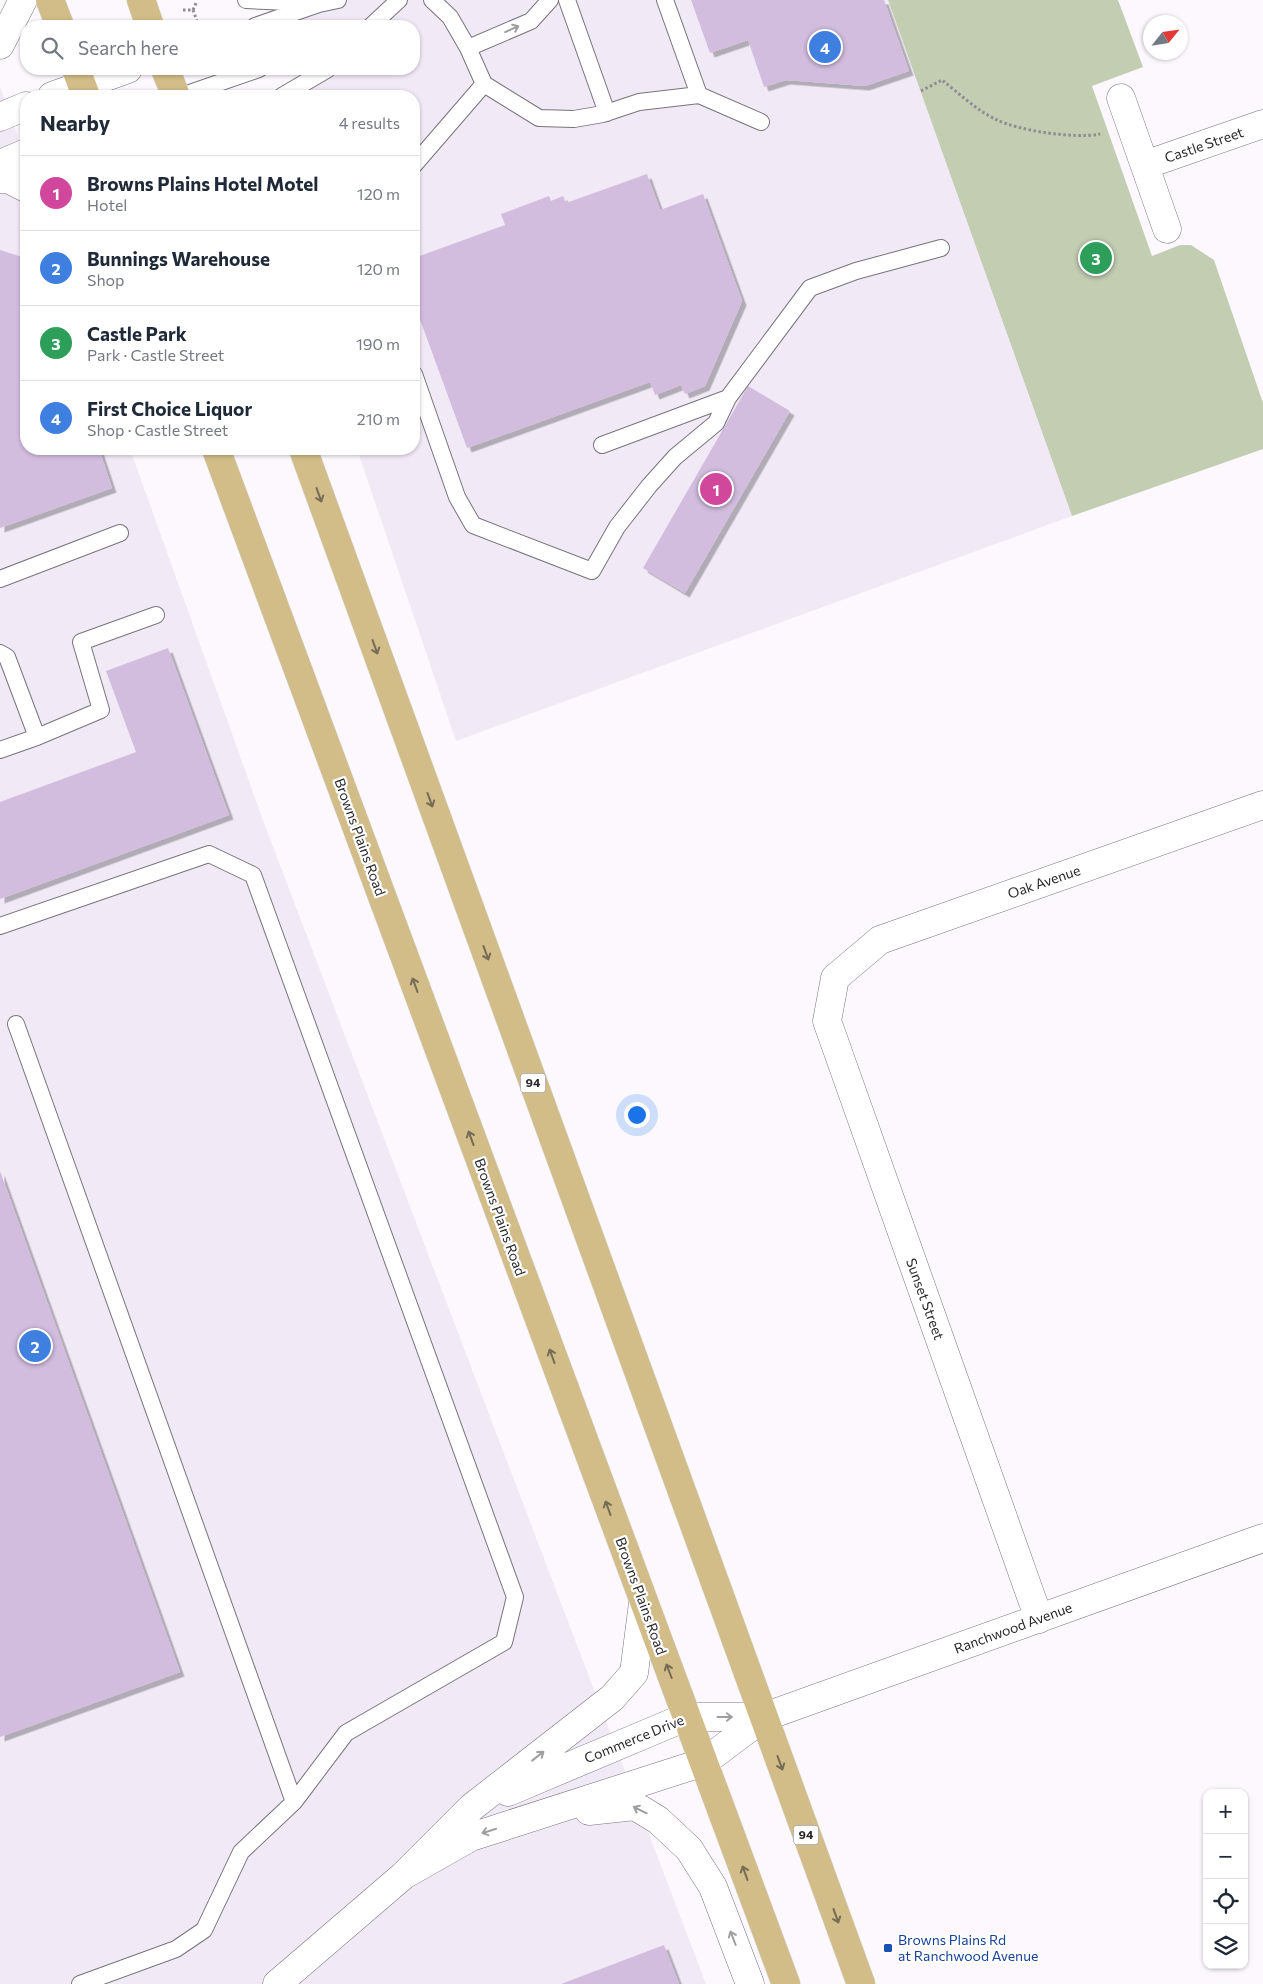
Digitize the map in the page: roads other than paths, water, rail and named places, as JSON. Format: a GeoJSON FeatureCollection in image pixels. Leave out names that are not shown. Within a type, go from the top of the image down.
{"type":"FeatureCollection","features":[{"type":"Feature","properties":{"kind":"main road"},"geometry":{"type":"LineString","coordinates":[[50,0],[58,20]]}},
{"type":"Feature","properties":{"kind":"main road"},"geometry":{"type":"LineString","coordinates":[[141,0],[148,20]]}},
{"type":"Feature","properties":{"kind":"main road"},"geometry":{"type":"LineString","coordinates":[[167,75],[174,90]]}},
{"type":"Feature","properties":{"kind":"main road","name":"Browns Plains Road"},"geometry":{"type":"LineString","coordinates":[[218,455],[786,1984]]}},
{"type":"Feature","properties":{"kind":"main road","name":"94"},"geometry":{"type":"LineString","coordinates":[[304,455],[861,1984]]}},
{"type":"Feature","properties":{"kind":"street"},"geometry":{"type":"LineString","coordinates":[[0,45],[23,0]]}},
{"type":"Feature","properties":{"kind":"street"},"geometry":{"type":"LineString","coordinates":[[65,90],[108,75]]}},
{"type":"Feature","properties":{"kind":"street"},"geometry":{"type":"LineString","coordinates":[[1121,98],[1167,229]]}},
{"type":"Feature","properties":{"kind":"street"},"geometry":{"type":"LineString","coordinates":[[0,117],[20,109]]}},
{"type":"Feature","properties":{"kind":"street","name":"Castle Street"},"geometry":{"type":"LineString","coordinates":[[1145,166],[1263,124]]}},
{"type":"Feature","properties":{"kind":"street"},"geometry":{"type":"LineString","coordinates":[[0,164],[20,156]]}},
{"type":"Feature","properties":{"kind":"street"},"geometry":{"type":"LineString","coordinates":[[0,179],[8,179],[20,185]]}},
{"type":"Feature","properties":{"kind":"street","name":"Oak Avenue"},"geometry":{"type":"LineString","coordinates":[[835,978],[880,940],[1263,805]]}},
{"type":"Feature","properties":{"kind":"street","name":"Sunset Street"},"geometry":{"type":"LineString","coordinates":[[835,978],[827,1022],[1039,1619]]}},
{"type":"Feature","properties":{"kind":"street","name":"Ranchwood Avenue"},"geometry":{"type":"LineString","coordinates":[[764,1717],[1263,1538]]}},
{"type":"Feature","properties":{"kind":"street","name":"Commerce Drive"},"geometry":{"type":"LineString","coordinates":[[277,1984],[404,1875],[472,1807],[612,1698],[634,1673],[643,1603]]}},
{"type":"Feature","properties":{"kind":"street","name":"Commerce Drive"},"geometry":{"type":"LineString","coordinates":[[472,1807],[686,1717],[764,1717]]}},
{"type":"Feature","properties":{"kind":"street","name":"Commerce Drive"},"geometry":{"type":"LineString","coordinates":[[404,1875],[471,1837],[704,1762],[764,1717]]}},
{"type":"Feature","properties":{"kind":"street","name":"Commerce Drive"},"geometry":{"type":"LineString","coordinates":[[536,1816],[635,1806],[658,1820],[689,1850],[713,1887],[750,1984]]}},
{"type":"Feature","properties":{"kind":"lane"},"geometry":{"type":"LineString","coordinates":[[246,0],[319,4]]}},
{"type":"Feature","properties":{"kind":"lane"},"geometry":{"type":"LineString","coordinates":[[273,20],[319,4],[338,0]]}},
{"type":"Feature","properties":{"kind":"lane"},"geometry":{"type":"LineString","coordinates":[[378,20],[400,0]]}},
{"type":"Feature","properties":{"kind":"lane"},"geometry":{"type":"LineString","coordinates":[[432,0],[450,17],[468,48],[484,84],[538,118],[574,119],[607,113],[639,102],[699,95],[761,122]]}},
{"type":"Feature","properties":{"kind":"lane"},"geometry":{"type":"LineString","coordinates":[[468,48],[531,21],[550,0]]}},
{"type":"Feature","properties":{"kind":"lane"},"geometry":{"type":"LineString","coordinates":[[567,0],[607,113]]}},
{"type":"Feature","properties":{"kind":"lane"},"geometry":{"type":"LineString","coordinates":[[665,0],[699,95]]}},
{"type":"Feature","properties":{"kind":"lane"},"geometry":{"type":"LineString","coordinates":[[198,90],[242,75]]}},
{"type":"Feature","properties":{"kind":"lane"},"geometry":{"type":"LineString","coordinates":[[292,90],[318,75]]}},
{"type":"Feature","properties":{"kind":"lane"},"geometry":{"type":"LineString","coordinates":[[420,158],[484,84]]}},
{"type":"Feature","properties":{"kind":"lane"},"geometry":{"type":"LineString","coordinates":[[420,391],[458,497],[473,526],[592,571],[617,527],[644,492],[675,457],[716,423],[728,398],[810,288],[856,271],[941,248]]}},
{"type":"Feature","properties":{"kind":"lane"},"geometry":{"type":"LineString","coordinates":[[602,444],[728,398]]}},
{"type":"Feature","properties":{"kind":"lane"},"geometry":{"type":"LineString","coordinates":[[0,579],[120,533]]}},
{"type":"Feature","properties":{"kind":"lane"},"geometry":{"type":"LineString","coordinates":[[0,750],[101,710],[81,642],[156,615]]}},
{"type":"Feature","properties":{"kind":"lane"},"geometry":{"type":"LineString","coordinates":[[0,653],[7,657],[37,736]]}},
{"type":"Feature","properties":{"kind":"lane"},"geometry":{"type":"LineString","coordinates":[[0,926],[209,854],[252,875],[515,1597],[504,1642],[346,1733],[294,1802],[241,1852],[204,1930],[176,1949],[80,1984]]}},
{"type":"Feature","properties":{"kind":"lane"},"geometry":{"type":"LineString","coordinates":[[16,1024],[294,1802]]}},
{"type":"Feature","properties":{"kind":"place","name":"First Choice Liquor"},"geometry":{"type":"Point","coordinates":[825,47]}},
{"type":"Feature","properties":{"kind":"place","name":"Castle Park"},"geometry":{"type":"Point","coordinates":[1096,258]}},
{"type":"Feature","properties":{"kind":"place","name":"Browns Plains Hotel Motel"},"geometry":{"type":"Point","coordinates":[716,489]}},
{"type":"Feature","properties":{"kind":"place","name":"Bunnings Warehouse"},"geometry":{"type":"Point","coordinates":[35,1346]}},
{"type":"Feature","properties":{"kind":"place","name":"Browns Plains Rd at Ranchwood Avenue"},"geometry":{"type":"Point","coordinates":[888,1948]}}]}
